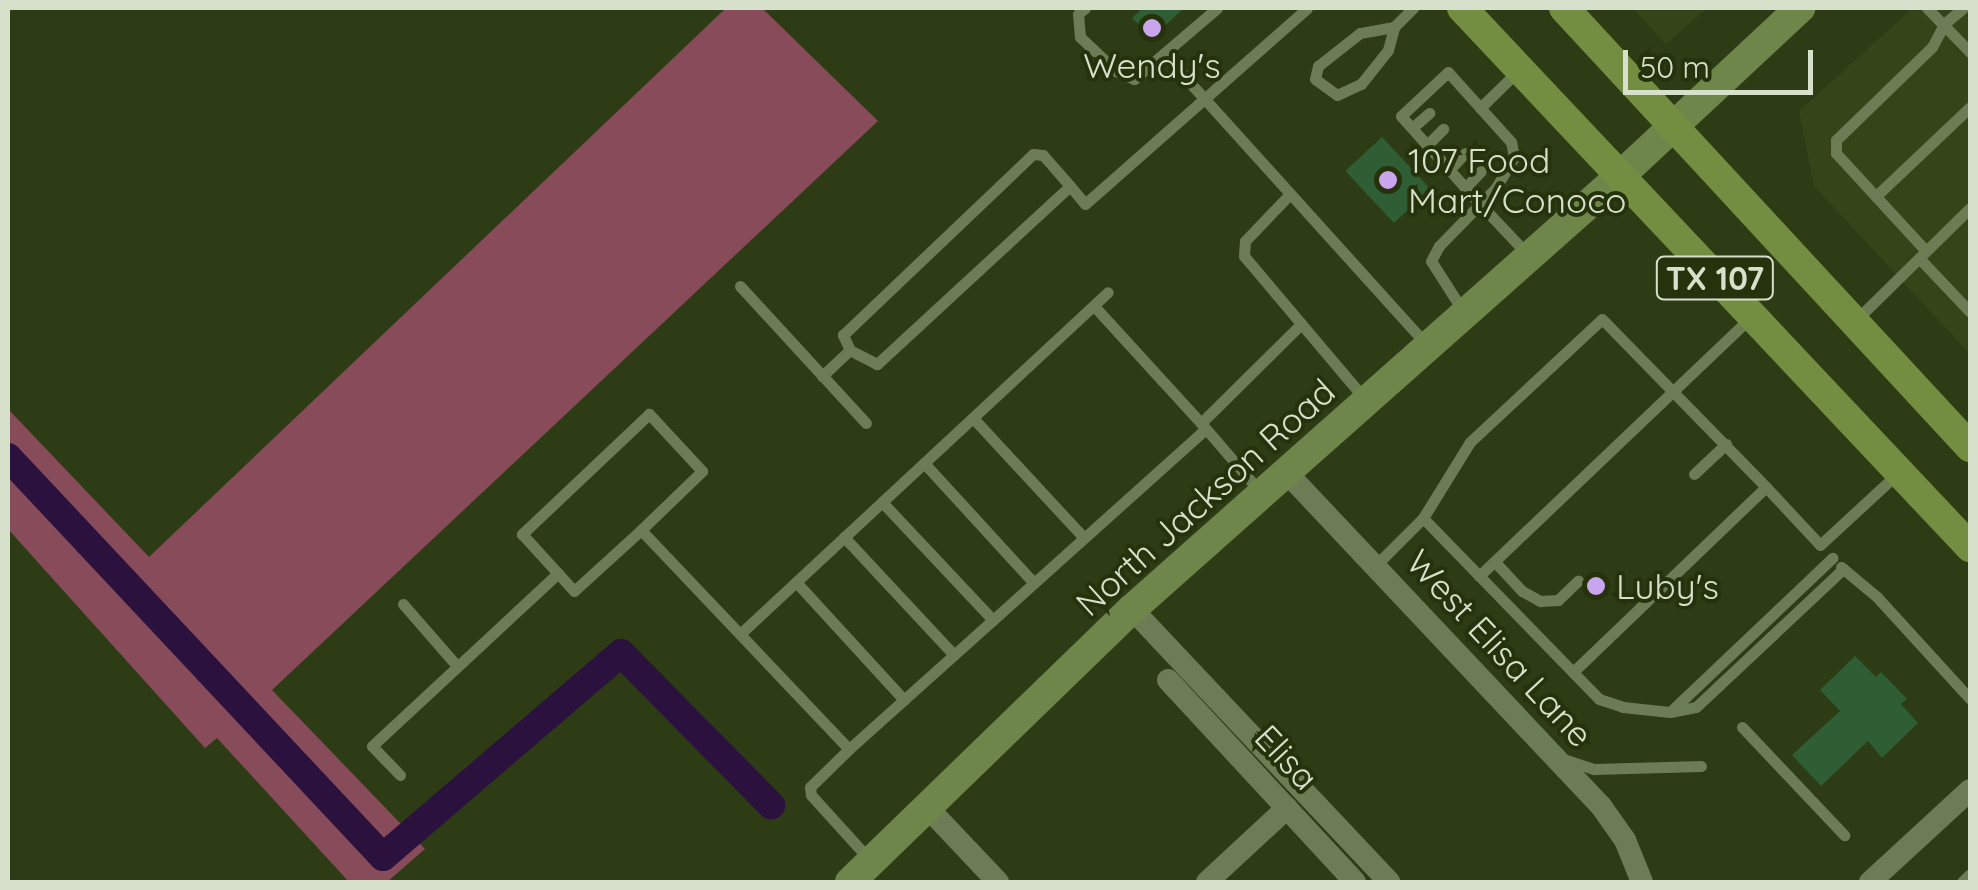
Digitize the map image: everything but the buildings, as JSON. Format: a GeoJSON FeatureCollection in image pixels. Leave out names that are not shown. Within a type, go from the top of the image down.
{"type":"FeatureCollection","features":[{"type":"Feature","properties":{"kind":"main road","name":"TX 107"},"geometry":{"type":"LineString","coordinates":[[1462,8],[1970,547]]}},
{"type":"Feature","properties":{"kind":"main road","name":"TX 107"},"geometry":{"type":"LineString","coordinates":[[1564,8],[1970,447]]}},
{"type":"Feature","properties":{"kind":"main road","name":"North Jackson Road"},"geometry":{"type":"LineString","coordinates":[[861,872],[1132,609],[1619,177],[1800,8]]}},
{"type":"Feature","properties":{"kind":"street","name":"West Elisa Lane"},"geometry":{"type":"LineString","coordinates":[[1287,473],[1602,806],[1625,840],[1642,882]]}},
{"type":"Feature","properties":{"kind":"street"},"geometry":{"type":"LineString","coordinates":[[1132,609],[1390,882]]}},
{"type":"Feature","properties":{"kind":"street","name":"Elisa"},"geometry":{"type":"LineString","coordinates":[[1168,680],[1356,882]]}},
{"type":"Feature","properties":{"kind":"street"},"geometry":{"type":"LineString","coordinates":[[1870,882],[1970,790]]}},
{"type":"Feature","properties":{"kind":"street"},"geometry":{"type":"LineString","coordinates":[[928,808],[998,882]]}},
{"type":"Feature","properties":{"kind":"street"},"geometry":{"type":"LineString","coordinates":[[1208,882],[1287,808]]}},
{"type":"Feature","properties":{"kind":"lane"},"geometry":{"type":"LineString","coordinates":[[1085,8],[1078,14],[1080,38],[1116,71],[1134,80],[1217,8]]}},
{"type":"Feature","properties":{"kind":"lane"},"geometry":{"type":"LineString","coordinates":[[1070,186],[876,364],[850,350],[843,335],[1033,154],[1043,155],[1070,186],[1085,204],[1308,8]]}},
{"type":"Feature","properties":{"kind":"lane"},"geometry":{"type":"LineString","coordinates":[[1394,27],[1360,32],[1318,66],[1315,79],[1337,95],[1362,84],[1388,50],[1394,27],[1414,8]]}},
{"type":"Feature","properties":{"kind":"lane"},"geometry":{"type":"LineString","coordinates":[[1927,8],[1970,52]]}},
{"type":"Feature","properties":{"kind":"lane"},"geometry":{"type":"LineString","coordinates":[[1963,8],[1944,24],[1932,46],[1836,140],[1836,154],[1876,196],[1970,312]]}},
{"type":"Feature","properties":{"kind":"lane"},"geometry":{"type":"LineString","coordinates":[[1164,54],[1428,347]]}},
{"type":"Feature","properties":{"kind":"lane"},"geometry":{"type":"LineString","coordinates":[[1462,110],[1477,104],[1520,70]]}},
{"type":"Feature","properties":{"kind":"lane"},"geometry":{"type":"LineString","coordinates":[[1465,314],[1431,260],[1439,246],[1480,204],[1506,173],[1514,157],[1490,129],[1477,104],[1455,90],[1448,72],[1401,116],[1465,188],[1480,204],[1530,257]]}},
{"type":"Feature","properties":{"kind":"lane"},"geometry":{"type":"LineString","coordinates":[[1876,196],[1970,107]]}},
{"type":"Feature","properties":{"kind":"lane"},"geometry":{"type":"LineString","coordinates":[[1412,128],[1429,113]]}},
{"type":"Feature","properties":{"kind":"lane"},"geometry":{"type":"LineString","coordinates":[[1427,145],[1442,129]]}},
{"type":"Feature","properties":{"kind":"lane"},"geometry":{"type":"LineString","coordinates":[[1449,170],[1465,153]]}},
{"type":"Feature","properties":{"kind":"lane"},"geometry":{"type":"LineString","coordinates":[[1465,188],[1482,171]]}},
{"type":"Feature","properties":{"kind":"lane"},"geometry":{"type":"LineString","coordinates":[[1289,194],[1245,241],[1244,256],[1368,402]]}},
{"type":"Feature","properties":{"kind":"lane"},"geometry":{"type":"LineString","coordinates":[[1854,322],[1970,208]]}},
{"type":"Feature","properties":{"kind":"lane"},"geometry":{"type":"LineString","coordinates":[[740,286],[866,423]]}},
{"type":"Feature","properties":{"kind":"lane"},"geometry":{"type":"LineString","coordinates":[[740,634],[1108,292]]}},
{"type":"Feature","properties":{"kind":"lane"},"geometry":{"type":"LineString","coordinates":[[1094,306],[1263,495]]}},
{"type":"Feature","properties":{"kind":"lane"},"geometry":{"type":"LineString","coordinates":[[1478,576],[1752,317]]}},
{"type":"Feature","properties":{"kind":"lane"},"geometry":{"type":"LineString","coordinates":[[1374,566],[1423,518],[1470,442],[1602,319],[1820,546],[1877,598],[1970,699]]}},
{"type":"Feature","properties":{"kind":"lane"},"geometry":{"type":"LineString","coordinates":[[861,872],[810,795],[810,787],[1202,427],[1301,324]]}},
{"type":"Feature","properties":{"kind":"lane"},"geometry":{"type":"LineString","coordinates":[[822,376],[850,350]]}},
{"type":"Feature","properties":{"kind":"lane"},"geometry":{"type":"LineString","coordinates":[[648,414],[702,471],[640,530],[574,591],[522,534],[648,414]]}},
{"type":"Feature","properties":{"kind":"lane"},"geometry":{"type":"LineString","coordinates":[[972,418],[1084,538]]}},
{"type":"Feature","properties":{"kind":"lane"},"geometry":{"type":"LineString","coordinates":[[1694,474],[1726,444]]}},
{"type":"Feature","properties":{"kind":"lane"},"geometry":{"type":"LineString","coordinates":[[924,464],[1034,583]]}},
{"type":"Feature","properties":{"kind":"lane"},"geometry":{"type":"LineString","coordinates":[[1820,546],[1898,472]]}},
{"type":"Feature","properties":{"kind":"lane"},"geometry":{"type":"LineString","coordinates":[[1573,672],[1766,487]]}},
{"type":"Feature","properties":{"kind":"lane"},"geometry":{"type":"LineString","coordinates":[[882,502],[993,620]]}},
{"type":"Feature","properties":{"kind":"lane"},"geometry":{"type":"LineString","coordinates":[[1423,518],[1599,699],[1623,707],[1670,712],[1696,707],[1843,569]]}},
{"type":"Feature","properties":{"kind":"lane"},"geometry":{"type":"LineString","coordinates":[[640,530],[848,749]]}},
{"type":"Feature","properties":{"kind":"lane"},"geometry":{"type":"LineString","coordinates":[[844,537],[954,655]]}},
{"type":"Feature","properties":{"kind":"lane"},"geometry":{"type":"LineString","coordinates":[[1670,712],[1832,558]]}},
{"type":"Feature","properties":{"kind":"lane"},"geometry":{"type":"LineString","coordinates":[[1494,562],[1522,591],[1540,601],[1558,600],[1578,581]]}},
{"type":"Feature","properties":{"kind":"lane"},"geometry":{"type":"LineString","coordinates":[[400,775],[372,746],[558,573]]}},
{"type":"Feature","properties":{"kind":"lane"},"geometry":{"type":"LineString","coordinates":[[796,582],[904,700]]}},
{"type":"Feature","properties":{"kind":"lane"},"geometry":{"type":"LineString","coordinates":[[402,604],[457,666]]}},
{"type":"Feature","properties":{"kind":"lane"},"geometry":{"type":"LineString","coordinates":[[1742,727],[1844,836]]}},
{"type":"Feature","properties":{"kind":"lane"},"geometry":{"type":"LineString","coordinates":[[1554,756],[1594,769],[1702,766]]}},
{"type":"Feature","properties":{"kind":"lane"},"geometry":{"type":"LineString","coordinates":[[1962,882],[1970,874]]}},
{"type":"Feature","properties":{"kind":"shaded area"},"geometry":{"type":"Polygon","coordinates":[[[726,8],[762,8],[878,121],[272,690],[425,849],[387,882],[349,882],[217,738],[205,748],[8,529],[8,409],[149,557],[726,8]]]}},
{"type":"Feature","properties":{"kind":"shaded area"},"geometry":{"type":"Polygon","coordinates":[[[1632,8],[1707,8],[1666,44],[1632,8]]]}},
{"type":"Feature","properties":{"kind":"shaded area"},"geometry":{"type":"Polygon","coordinates":[[[1913,8],[1970,8],[1970,354],[1814,186],[1799,111],[1913,8]]]}},
{"type":"Feature","properties":{"kind":"waterway"},"geometry":{"type":"LineString","coordinates":[[8,457],[383,857],[621,653],[771,805]]}},
{"type":"Feature","properties":{"kind":"place","name":"Wendy's"},"geometry":{"type":"Point","coordinates":[1152,28]}},
{"type":"Feature","properties":{"kind":"place","name":"107 Food Mart/Conoco"},"geometry":{"type":"Point","coordinates":[1388,180]}},
{"type":"Feature","properties":{"kind":"place","name":"Luby's"},"geometry":{"type":"Point","coordinates":[1596,586]}}]}
